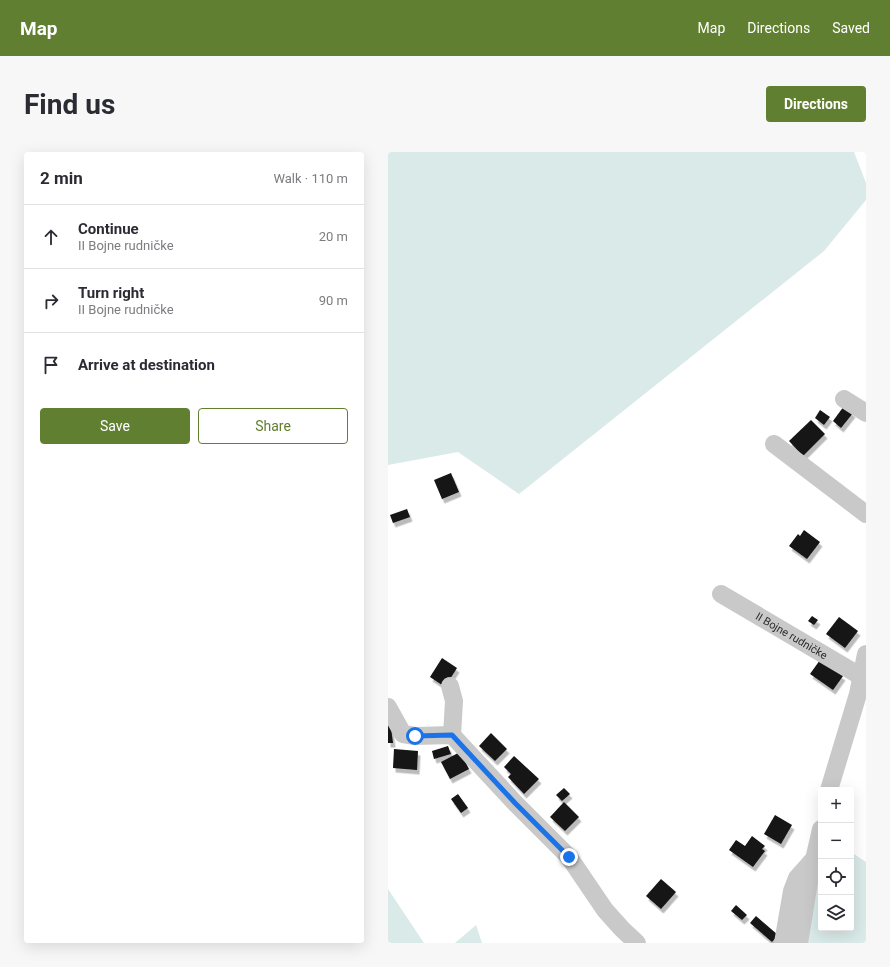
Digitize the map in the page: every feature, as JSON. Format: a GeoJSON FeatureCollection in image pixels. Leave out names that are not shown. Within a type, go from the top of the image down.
{"type":"FeatureCollection","features":[{"type":"Feature","properties":{"kind":"street"},"geometry":{"type":"LineString","coordinates":[[844,399],[866,413]]}},
{"type":"Feature","properties":{"kind":"street"},"geometry":{"type":"LineString","coordinates":[[774,444],[826,482],[866,514]]}},
{"type":"Feature","properties":{"kind":"street","name":"II Bojne rudničke"},"geometry":{"type":"LineString","coordinates":[[721,594],[862,677]]}},
{"type":"Feature","properties":{"kind":"street"},"geometry":{"type":"LineString","coordinates":[[830,787],[862,677],[866,654]]}},
{"type":"Feature","properties":{"kind":"street"},"geometry":{"type":"LineString","coordinates":[[450,686],[454,701],[452,735],[515,803],[569,857],[605,910],[622,929],[638,943]]}},
{"type":"Feature","properties":{"kind":"street"},"geometry":{"type":"LineString","coordinates":[[388,707],[403,734],[415,736],[452,735]]}},
{"type":"Feature","properties":{"kind":"street"},"geometry":{"type":"LineString","coordinates":[[799,943],[818,842]]}},
{"type":"Feature","properties":{"kind":"street"},"geometry":{"type":"LineString","coordinates":[[783,943],[792,891],[797,878],[808,863],[814,859]]}},
{"type":"Feature","properties":{"kind":"shaded area"},"geometry":{"type":"Polygon","coordinates":[[[388,152],[854,152],[866,183],[866,200],[824,251],[519,494],[458,452],[388,465],[388,152]]]}},
{"type":"Feature","properties":{"kind":"shaded area"},"geometry":{"type":"Polygon","coordinates":[[[854,854],[866,862],[866,943],[799,943],[818,862],[818,931],[854,931],[854,854]]]}},
{"type":"Feature","properties":{"kind":"shaded area"},"geometry":{"type":"Polygon","coordinates":[[[388,889],[424,943],[388,943],[388,889]]]}},
{"type":"Feature","properties":{"kind":"shaded area"},"geometry":{"type":"Polygon","coordinates":[[[476,925],[482,943],[455,943],[476,925]]]}},
{"type":"Feature","properties":{"kind":"building"},"geometry":{"type":"Polygon","coordinates":[[[844,406],[853,413],[841,428],[833,421],[844,406]]]}},
{"type":"Feature","properties":{"kind":"building"},"geometry":{"type":"Polygon","coordinates":[[[820,410],[830,417],[824,425],[815,418],[820,410]]]}},
{"type":"Feature","properties":{"kind":"building"},"geometry":{"type":"Polygon","coordinates":[[[811,420],[825,434],[803,456],[789,441],[811,420]]]}},
{"type":"Feature","properties":{"kind":"building"},"geometry":{"type":"Polygon","coordinates":[[[451,473],[459,492],[442,499],[434,480],[451,473]]]}},
{"type":"Feature","properties":{"kind":"building"},"geometry":{"type":"Polygon","coordinates":[[[407,509],[410,517],[393,523],[390,515],[407,509]]]}},
{"type":"Feature","properties":{"kind":"building"},"geometry":{"type":"Polygon","coordinates":[[[804,530],[820,542],[807,559],[789,546],[798,534],[800,536],[804,530]]]}},
{"type":"Feature","properties":{"kind":"building"},"geometry":{"type":"Polygon","coordinates":[[[812,616],[818,620],[814,625],[808,621],[812,616]]]}},
{"type":"Feature","properties":{"kind":"building"},"geometry":{"type":"Polygon","coordinates":[[[839,617],[858,631],[845,648],[826,634],[839,617]]]}},
{"type":"Feature","properties":{"kind":"building"},"geometry":{"type":"Polygon","coordinates":[[[442,658],[457,668],[445,687],[430,677],[442,658]]]}},
{"type":"Feature","properties":{"kind":"building"},"geometry":{"type":"Polygon","coordinates":[[[820,660],[843,676],[833,690],[810,674],[820,660]]]}},
{"type":"Feature","properties":{"kind":"building"},"geometry":{"type":"Polygon","coordinates":[[[388,720],[390,720],[393,743],[388,743],[388,720]]]}},
{"type":"Feature","properties":{"kind":"building"},"geometry":{"type":"Polygon","coordinates":[[[491,733],[507,749],[495,761],[479,746],[491,733]]]}},
{"type":"Feature","properties":{"kind":"building"},"geometry":{"type":"Polygon","coordinates":[[[448,746],[451,754],[434,759],[432,751],[448,746]]]}},
{"type":"Feature","properties":{"kind":"building"},"geometry":{"type":"Polygon","coordinates":[[[394,749],[418,751],[417,770],[393,768],[394,749]]]}},
{"type":"Feature","properties":{"kind":"building"},"geometry":{"type":"Polygon","coordinates":[[[460,752],[469,769],[450,779],[441,762],[460,752]]]}},
{"type":"Feature","properties":{"kind":"building"},"geometry":{"type":"Polygon","coordinates":[[[514,756],[539,779],[524,794],[508,777],[511,774],[504,767],[514,756]]]}},
{"type":"Feature","properties":{"kind":"building"},"geometry":{"type":"Polygon","coordinates":[[[564,788],[570,794],[562,801],[556,795],[564,788]]]}},
{"type":"Feature","properties":{"kind":"building"},"geometry":{"type":"Polygon","coordinates":[[[458,794],[468,808],[461,813],[451,799],[458,794]]]}},
{"type":"Feature","properties":{"kind":"building"},"geometry":{"type":"Polygon","coordinates":[[[564,802],[579,817],[565,831],[550,817],[564,802]]]}},
{"type":"Feature","properties":{"kind":"building"},"geometry":{"type":"Polygon","coordinates":[[[775,815],[792,825],[781,844],[764,834],[775,815]]]}},
{"type":"Feature","properties":{"kind":"building"},"geometry":{"type":"Polygon","coordinates":[[[752,836],[765,846],[762,849],[765,851],[753,867],[729,850],[736,840],[745,846],[752,836]]]}},
{"type":"Feature","properties":{"kind":"building"},"geometry":{"type":"Polygon","coordinates":[[[661,879],[676,892],[661,909],[646,896],[661,879]]]}},
{"type":"Feature","properties":{"kind":"building"},"geometry":{"type":"Polygon","coordinates":[[[736,905],[747,915],[742,920],[731,911],[736,905]]]}},
{"type":"Feature","properties":{"kind":"building"},"geometry":{"type":"Polygon","coordinates":[[[756,916],[778,935],[772,942],[750,923],[756,916]]]}},
{"type":"Feature","properties":{"kind":"route"},"geometry":{"type":"LineString","coordinates":[[415,736],[452,735],[515,803],[569,857]]}}]}
